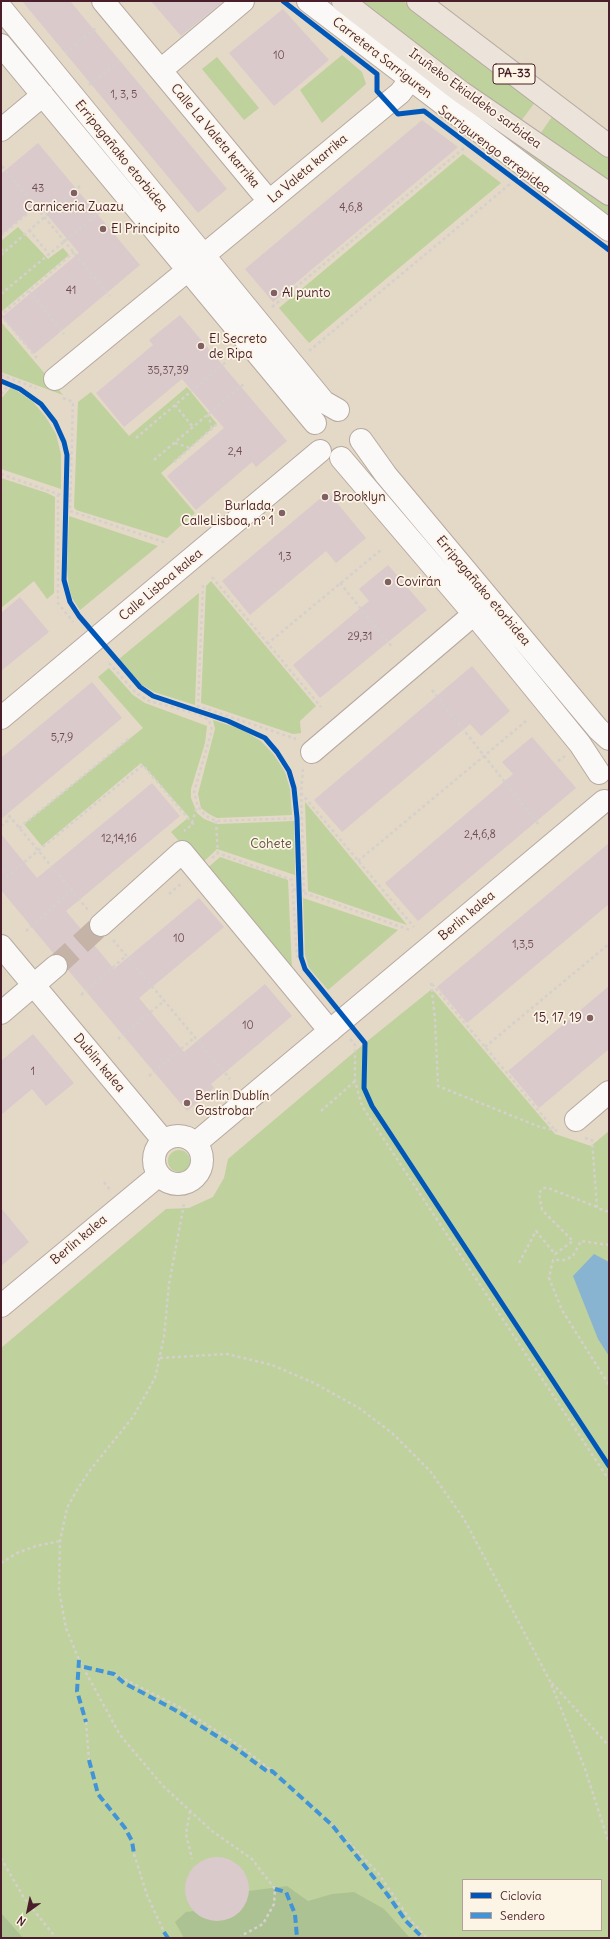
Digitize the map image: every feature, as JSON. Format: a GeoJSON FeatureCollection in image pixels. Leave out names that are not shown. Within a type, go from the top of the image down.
{"type":"FeatureCollection","features":[{"type":"Feature","properties":{"kind":"highway","name":"Iruñeko Ekialdeko sarbidea"},"geometry":{"type":"LineString","coordinates":[[343,1],[461,92],[609,194]]}},
{"type":"Feature","properties":{"kind":"highway","name":"PA-33"},"geometry":{"type":"LineString","coordinates":[[418,1],[609,146]]}},
{"type":"Feature","properties":{"kind":"street","name":"Calle La Valeta karrika"},"geometry":{"type":"LineString","coordinates":[[103,1],[269,201]]}},
{"type":"Feature","properties":{"kind":"street"},"geometry":{"type":"LineString","coordinates":[[161,70],[244,1]]}},
{"type":"Feature","properties":{"kind":"street","name":"Carretera Sarriguren"},"geometry":{"type":"LineString","coordinates":[[308,1],[609,230]]}},
{"type":"Feature","properties":{"kind":"street","name":"Erripagañako etorbidea"},"geometry":{"type":"LineString","coordinates":[[1,8],[315,423]]}},
{"type":"Feature","properties":{"kind":"street","name":"Erripagañako etorbidea"},"geometry":{"type":"LineString","coordinates":[[1,45],[43,95],[195,263],[324,402],[338,410]]}},
{"type":"Feature","properties":{"kind":"street","name":"La Valeta karrika"},"geometry":{"type":"LineString","coordinates":[[195,263],[400,92],[410,80]]}},
{"type":"Feature","properties":{"kind":"street"},"geometry":{"type":"LineString","coordinates":[[1,130],[43,95]]}},
{"type":"Feature","properties":{"kind":"street"},"geometry":{"type":"LineString","coordinates":[[55,379],[195,263]]}},
{"type":"Feature","properties":{"kind":"street"},"geometry":{"type":"LineString","coordinates":[[338,410],[345,411],[356,418],[360,425],[361,440],[354,452],[341,458],[326,456],[320,451],[313,438],[315,423],[324,414],[338,410]]}},
{"type":"Feature","properties":{"kind":"street","name":"Erripagañako etorbidea"},"geometry":{"type":"LineString","coordinates":[[361,440],[386,475],[598,729],[609,739]]}},
{"type":"Feature","properties":{"kind":"street","name":"Calle Lisboa kalea"},"geometry":{"type":"LineString","coordinates":[[1,718],[320,451]]}},
{"type":"Feature","properties":{"kind":"street","name":"Erripagañako etorbidea"},"geometry":{"type":"LineString","coordinates":[[341,458],[474,614],[580,744],[604,767]]}},
{"type":"Feature","properties":{"kind":"street","name":"Erripagañako etorbidea"},"geometry":{"type":"LineString","coordinates":[[305,752],[474,614]]}},
{"type":"Feature","properties":{"kind":"street"},"geometry":{"type":"LineString","coordinates":[[604,767],[597,783],[599,793],[606,803]]}},
{"type":"Feature","properties":{"kind":"street","name":"Berlin kalea"},"geometry":{"type":"LineString","coordinates":[[196,1143],[606,803]]}},
{"type":"Feature","properties":{"kind":"street"},"geometry":{"type":"LineString","coordinates":[[95,914],[182,842],[330,1031]]}},
{"type":"Feature","properties":{"kind":"street","name":"Dublin kalea"},"geometry":{"type":"LineString","coordinates":[[1,946],[163,1140]]}},
{"type":"Feature","properties":{"kind":"street"},"geometry":{"type":"LineString","coordinates":[[1,1012],[56,966]]}},
{"type":"Feature","properties":{"kind":"street"},"geometry":{"type":"LineString","coordinates":[[572,1129],[609,1092]]}},
{"type":"Feature","properties":{"kind":"street"},"geometry":{"type":"LineString","coordinates":[[174,1136],[186,1137],[196,1143],[202,1155],[201,1168],[194,1178],[182,1184],[169,1182],[159,1174],[154,1166],[154,1156],[157,1147],[163,1140],[174,1136]]}},
{"type":"Feature","properties":{"kind":"street","name":"Berlin kalea"},"geometry":{"type":"LineString","coordinates":[[1,1306],[159,1174]]}},
{"type":"Feature","properties":{"kind":"path"},"geometry":{"type":"LineString","coordinates":[[60,57],[96,28]]}},
{"type":"Feature","properties":{"kind":"path"},"geometry":{"type":"LineString","coordinates":[[86,88],[122,59]]}},
{"type":"Feature","properties":{"kind":"path"},"geometry":{"type":"LineString","coordinates":[[267,311],[466,146]]}},
{"type":"Feature","properties":{"kind":"path"},"geometry":{"type":"LineString","coordinates":[[2,166],[66,241],[110,296]]}},
{"type":"Feature","properties":{"kind":"path"},"geometry":{"type":"LineString","coordinates":[[305,355],[510,184]]}},
{"type":"Feature","properties":{"kind":"path"},"geometry":{"type":"LineString","coordinates":[[2,254],[80,186]]}},
{"type":"Feature","properties":{"kind":"path"},"geometry":{"type":"LineString","coordinates":[[1,235],[36,207]]}},
{"type":"Feature","properties":{"kind":"path"},"geometry":{"type":"LineString","coordinates":[[1,294],[101,211]]}},
{"type":"Feature","properties":{"kind":"path"},"geometry":{"type":"LineString","coordinates":[[29,230],[49,254]]}},
{"type":"Feature","properties":{"kind":"path"},"geometry":{"type":"LineString","coordinates":[[1,249],[2,254]]}},
{"type":"Feature","properties":{"kind":"path"},"geometry":{"type":"LineString","coordinates":[[37,358],[1,315],[74,252]]}},
{"type":"Feature","properties":{"kind":"path"},"geometry":{"type":"LineString","coordinates":[[29,291],[64,334]]}},
{"type":"Feature","properties":{"kind":"path"},"geometry":{"type":"LineString","coordinates":[[136,438],[227,361]]}},
{"type":"Feature","properties":{"kind":"path"},"geometry":{"type":"LineString","coordinates":[[1,381],[12,382],[20,388]]}},
{"type":"Feature","properties":{"kind":"path"},"geometry":{"type":"LineString","coordinates":[[1,394],[12,382]]}},
{"type":"Feature","properties":{"kind":"path"},"geometry":{"type":"LineString","coordinates":[[154,460],[246,383]]}},
{"type":"Feature","properties":{"kind":"path"},"geometry":{"type":"LineString","coordinates":[[1,388],[5,390]]}},
{"type":"Feature","properties":{"kind":"path"},"geometry":{"type":"LineString","coordinates":[[65,517],[68,496],[73,402]]}},
{"type":"Feature","properties":{"kind":"path"},"geometry":{"type":"LineString","coordinates":[[175,405],[193,427]]}},
{"type":"Feature","properties":{"kind":"path"},"geometry":{"type":"LineString","coordinates":[[208,414],[212,429]]}},
{"type":"Feature","properties":{"kind":"path"},"geometry":{"type":"LineString","coordinates":[[174,462],[217,424]]}},
{"type":"Feature","properties":{"kind":"path"},"geometry":{"type":"LineString","coordinates":[[174,442],[190,448]]}},
{"type":"Feature","properties":{"kind":"path"},"geometry":{"type":"LineString","coordinates":[[66,449],[70,511],[167,543]]}},
{"type":"Feature","properties":{"kind":"path"},"geometry":{"type":"LineString","coordinates":[[1,474],[58,494],[68,496]]}},
{"type":"Feature","properties":{"kind":"path"},"geometry":{"type":"LineString","coordinates":[[58,494],[58,603],[73,622]]}},
{"type":"Feature","properties":{"kind":"path"},"geometry":{"type":"LineString","coordinates":[[64,544],[64,580]]}},
{"type":"Feature","properties":{"kind":"path"},"geometry":{"type":"LineString","coordinates":[[267,644],[382,549]]}},
{"type":"Feature","properties":{"kind":"path"},"geometry":{"type":"LineString","coordinates":[[212,577],[321,707]]}},
{"type":"Feature","properties":{"kind":"path"},"geometry":{"type":"LineString","coordinates":[[340,583],[392,647]]}},
{"type":"Feature","properties":{"kind":"path"},"geometry":{"type":"LineString","coordinates":[[197,710],[203,585]]}},
{"type":"Feature","properties":{"kind":"path"},"geometry":{"type":"LineString","coordinates":[[109,663],[136,693],[149,700],[197,710],[248,729]]}},
{"type":"Feature","properties":{"kind":"path"},"geometry":{"type":"LineString","coordinates":[[143,690],[153,696],[296,739],[305,752],[299,818],[302,892],[300,899]]}},
{"type":"Feature","properties":{"kind":"path"},"geometry":{"type":"LineString","coordinates":[[432,690],[539,825]]}},
{"type":"Feature","properties":{"kind":"path"},"geometry":{"type":"LineString","coordinates":[[197,710],[209,720],[212,730],[194,792],[197,805],[206,816],[216,821],[299,818]]}},
{"type":"Feature","properties":{"kind":"path"},"geometry":{"type":"LineString","coordinates":[[358,861],[526,722]]}},
{"type":"Feature","properties":{"kind":"path"},"geometry":{"type":"LineString","coordinates":[[19,828],[131,737]]}},
{"type":"Feature","properties":{"kind":"path"},"geometry":{"type":"LineString","coordinates":[[1,881],[143,765],[192,823]]}},
{"type":"Feature","properties":{"kind":"path"},"geometry":{"type":"LineString","coordinates":[[301,793],[414,927]]}},
{"type":"Feature","properties":{"kind":"path"},"geometry":{"type":"LineString","coordinates":[[294,796],[299,818]]}},
{"type":"Feature","properties":{"kind":"path"},"geometry":{"type":"LineString","coordinates":[[182,842],[192,823],[197,805]]}},
{"type":"Feature","properties":{"kind":"path"},"geometry":{"type":"LineString","coordinates":[[1,806],[72,891],[95,914],[126,956],[230,1080]]}},
{"type":"Feature","properties":{"kind":"path"},"geometry":{"type":"LineString","coordinates":[[1,826],[10,818]]}},
{"type":"Feature","properties":{"kind":"path"},"geometry":{"type":"LineString","coordinates":[[216,821],[218,854]]}},
{"type":"Feature","properties":{"kind":"path"},"geometry":{"type":"LineString","coordinates":[[293,889],[410,930]]}},
{"type":"Feature","properties":{"kind":"path"},"geometry":{"type":"LineString","coordinates":[[26,931],[72,891]]}},
{"type":"Feature","properties":{"kind":"path"},"geometry":{"type":"LineString","coordinates":[[300,906],[301,956],[303,963]]}},
{"type":"Feature","properties":{"kind":"path"},"geometry":{"type":"LineString","coordinates":[[485,1048],[609,944]]}},
{"type":"Feature","properties":{"kind":"path"},"geometry":{"type":"LineString","coordinates":[[81,995],[126,956]]}},
{"type":"Feature","properties":{"kind":"path"},"geometry":{"type":"LineString","coordinates":[[554,1130],[431,982],[435,1018],[438,1086],[502,1110],[526,1122],[554,1130],[572,1129],[592,1140],[598,1207]]}},
{"type":"Feature","properties":{"kind":"path"},"geometry":{"type":"LineString","coordinates":[[118,1039],[164,1001]]}},
{"type":"Feature","properties":{"kind":"path"},"geometry":{"type":"LineString","coordinates":[[149,1076],[194,1038]]}},
{"type":"Feature","properties":{"kind":"path"},"geometry":{"type":"LineString","coordinates":[[355,1045],[355,1081],[362,1106],[609,1480]]}},
{"type":"Feature","properties":{"kind":"path"},"geometry":{"type":"LineString","coordinates":[[321,1111],[355,1081]]}},
{"type":"Feature","properties":{"kind":"path"},"geometry":{"type":"LineString","coordinates":[[519,1262],[536,1232],[555,1254],[573,1241],[542,1210],[539,1193],[543,1188],[548,1188],[609,1212]]}},
{"type":"Feature","properties":{"kind":"path"},"geometry":{"type":"LineString","coordinates":[[184,1204],[169,1284],[164,1337],[155,1378],[133,1417],[78,1488],[68,1508],[60,1540],[59,1590],[66,1628],[79,1660],[120,1735],[163,1786],[212,1831],[252,1860],[276,1889],[274,1904],[263,1924],[241,1936]]}},
{"type":"Feature","properties":{"kind":"path"},"geometry":{"type":"LineString","coordinates":[[609,1245],[581,1241],[573,1256],[565,1260],[553,1260],[549,1278],[562,1310],[609,1385]]}},
{"type":"Feature","properties":{"kind":"path"},"geometry":{"type":"LineString","coordinates":[[160,1358],[227,1354],[272,1365],[314,1383],[352,1405],[392,1434],[430,1472],[464,1519],[550,1681],[585,1769],[609,1843]]}},
{"type":"Feature","properties":{"kind":"path"},"geometry":{"type":"LineString","coordinates":[[1,1563],[17,1553],[36,1546],[60,1540]]}},
{"type":"Feature","properties":{"kind":"path"},"geometry":{"type":"LineString","coordinates":[[114,1674],[186,1712],[243,1748],[272,1771]]}},
{"type":"Feature","properties":{"kind":"path"},"geometry":{"type":"LineString","coordinates":[[550,1681],[609,1746]]}},
{"type":"Feature","properties":{"kind":"path"},"geometry":{"type":"LineString","coordinates":[[86,1722],[89,1760]]}},
{"type":"Feature","properties":{"kind":"path"},"geometry":{"type":"LineString","coordinates":[[190,1811],[186,1834],[188,1849],[192,1859]]}},
{"type":"Feature","properties":{"kind":"path"},"geometry":{"type":"LineString","coordinates":[[332,1825],[378,1873],[402,1909],[427,1938]]}},
{"type":"Feature","properties":{"kind":"path"},"geometry":{"type":"LineString","coordinates":[[134,1854],[147,1895],[164,1932]]}},
{"type":"Feature","properties":{"kind":"path"},"geometry":{"type":"LineString","coordinates":[[1,1858],[24,1898],[56,1938]]}},
{"type":"Feature","properties":{"kind":"green space"},"geometry":{"type":"Polygon","coordinates":[[[358,1],[403,1],[536,101],[521,121],[358,1]]]}},
{"type":"Feature","properties":{"kind":"green space"},"geometry":{"type":"Polygon","coordinates":[[[342,55],[362,72],[366,84],[322,123],[300,90],[342,55]]]}},
{"type":"Feature","properties":{"kind":"green space"},"geometry":{"type":"Polygon","coordinates":[[[217,57],[259,108],[244,120],[202,69],[217,57]]]}},
{"type":"Feature","properties":{"kind":"green space"},"geometry":{"type":"Polygon","coordinates":[[[554,114],[609,156],[609,181],[540,134],[554,114]]]}},
{"type":"Feature","properties":{"kind":"green space"},"geometry":{"type":"Polygon","coordinates":[[[529,148],[609,204],[609,220],[524,155],[529,148]]]}},
{"type":"Feature","properties":{"kind":"green space"},"geometry":{"type":"Polygon","coordinates":[[[463,154],[501,183],[309,343],[279,308],[463,154]]]}},
{"type":"Feature","properties":{"kind":"green space"},"geometry":{"type":"Polygon","coordinates":[[[18,227],[48,259],[63,248],[69,255],[1,312],[1,241],[18,227]]]}},
{"type":"Feature","properties":{"kind":"green space"},"geometry":{"type":"Polygon","coordinates":[[[1,322],[63,395],[1,372],[1,322]]]}},
{"type":"Feature","properties":{"kind":"green space"},"geometry":{"type":"Polygon","coordinates":[[[11,387],[32,401],[45,416],[56,434],[61,455],[61,489],[1,469],[1,399],[11,387]]]}},
{"type":"Feature","properties":{"kind":"green space"},"geometry":{"type":"Polygon","coordinates":[[[187,387],[217,424],[161,473],[195,513],[167,538],[76,510],[74,507],[78,402],[91,392],[129,436],[187,387]]]}},
{"type":"Feature","properties":{"kind":"green space"},"geometry":{"type":"Polygon","coordinates":[[[1,478],[55,497],[54,593],[47,599],[34,581],[1,608],[1,478]]]}},
{"type":"Feature","properties":{"kind":"green space"},"geometry":{"type":"Polygon","coordinates":[[[69,516],[158,546],[80,610],[72,598],[67,570],[69,516]]]}},
{"type":"Feature","properties":{"kind":"green space"},"geometry":{"type":"Polygon","coordinates":[[[211,581],[316,706],[300,721],[301,733],[293,734],[201,703],[206,586],[211,581]]]}},
{"type":"Feature","properties":{"kind":"green space"},"geometry":{"type":"Polygon","coordinates":[[[199,593],[195,705],[154,692],[142,685],[119,659],[199,593]]]}},
{"type":"Feature","properties":{"kind":"green space","name":"Cohete"},"geometry":{"type":"Polygon","coordinates":[[[109,668],[133,695],[145,703],[207,726],[205,743],[191,789],[191,798],[197,813],[204,819],[217,824],[294,821],[295,875],[217,849],[200,865],[171,832],[189,817],[141,763],[42,846],[24,824],[143,728],[98,677],[109,668]]]}},
{"type":"Feature","properties":{"kind":"green space"},"geometry":{"type":"Polygon","coordinates":[[[213,720],[241,729],[261,741],[274,755],[285,772],[290,789],[292,815],[217,818],[201,808],[198,794],[215,729],[213,720]]]}},
{"type":"Feature","properties":{"kind":"green space"},"geometry":{"type":"Polygon","coordinates":[[[305,802],[407,925],[308,891],[305,802]]]}},
{"type":"Feature","properties":{"kind":"green space"},"geometry":{"type":"Polygon","coordinates":[[[220,857],[288,880],[292,970],[204,871],[220,857]]]}},
{"type":"Feature","properties":{"kind":"green space"},"geometry":{"type":"Polygon","coordinates":[[[303,898],[398,930],[328,990],[309,968],[305,955],[303,898]]]}},
{"type":"Feature","properties":{"kind":"green space"},"geometry":{"type":"Polygon","coordinates":[[[432,989],[555,1134],[591,1146],[609,1131],[609,1938],[1,1938],[1,1348],[166,1209],[189,1208],[213,1197],[224,1178],[228,1159],[365,1043],[432,989]]]}},
{"type":"Feature","properties":{"kind":"green space"},"geometry":{"type":"Polygon","coordinates":[[[179,1150],[187,1153],[190,1161],[187,1169],[179,1172],[171,1169],[168,1161],[171,1153],[179,1150]]]}},
{"type":"Feature","properties":{"kind":"green space"},"geometry":{"type":"Polygon","coordinates":[[[287,1886],[308,1901],[332,1894],[354,1892],[384,1909],[410,1938],[184,1938],[175,1922],[186,1912],[194,1911],[202,1917],[212,1920],[223,1920],[232,1917],[241,1910],[249,1891],[287,1886]]]}},
{"type":"Feature","properties":{"kind":"green space"},"geometry":{"type":"Polygon","coordinates":[[[1,1913],[23,1938],[1,1938],[1,1913]]]}},
{"type":"Feature","properties":{"kind":"water"},"geometry":{"type":"Polygon","coordinates":[[[594,1254],[609,1262],[609,1356],[598,1339],[573,1276],[594,1254]]]}},
{"type":"Feature","properties":{"kind":"building"},"geometry":{"type":"Polygon","coordinates":[[[22,1],[70,1],[227,189],[198,213],[22,1]]]}},
{"type":"Feature","properties":{"kind":"building"},"geometry":{"type":"Polygon","coordinates":[[[151,1],[224,1],[181,36],[151,1]]]}},
{"type":"Feature","properties":{"kind":"building"},"geometry":{"type":"Polygon","coordinates":[[[283,9],[329,60],[274,106],[229,53],[283,9]]]}},
{"type":"Feature","properties":{"kind":"building"},"geometry":{"type":"Polygon","coordinates":[[[422,120],[458,147],[273,302],[245,269],[422,120]]]}},
{"type":"Feature","properties":{"kind":"building"},"geometry":{"type":"Polygon","coordinates":[[[38,143],[140,265],[34,354],[2,317],[79,253],[38,204],[1,235],[1,174],[38,143]]]}},
{"type":"Feature","properties":{"kind":"building"},"geometry":{"type":"Polygon","coordinates":[[[180,315],[287,441],[256,467],[252,462],[196,510],[167,476],[224,428],[182,379],[124,427],[96,393],[153,345],[149,340],[180,315]]]}},
{"type":"Feature","properties":{"kind":"building"},"geometry":{"type":"Polygon","coordinates":[[[328,492],[366,538],[336,563],[326,551],[250,615],[222,581],[328,492]]]}},
{"type":"Feature","properties":{"kind":"building"},"geometry":{"type":"Polygon","coordinates":[[[388,565],[427,610],[320,698],[293,665],[369,601],[359,589],[388,565]]]}},
{"type":"Feature","properties":{"kind":"building"},"geometry":{"type":"Polygon","coordinates":[[[20,597],[49,632],[1,671],[1,613],[20,597]]]}},
{"type":"Feature","properties":{"kind":"building"},"geometry":{"type":"Polygon","coordinates":[[[472,666],[510,711],[481,736],[470,724],[342,832],[314,800],[472,666]]]}},
{"type":"Feature","properties":{"kind":"building"},"geometry":{"type":"Polygon","coordinates":[[[92,682],[122,718],[1,819],[1,758],[92,682]]]}},
{"type":"Feature","properties":{"kind":"building"},"geometry":{"type":"Polygon","coordinates":[[[532,737],[576,788],[418,921],[385,883],[513,774],[502,762],[532,737]]]}},
{"type":"Feature","properties":{"kind":"building"},"geometry":{"type":"Polygon","coordinates":[[[152,783],[180,816],[66,911],[114,969],[199,898],[224,927],[139,998],[184,1052],[265,984],[292,1016],[211,1084],[214,1088],[187,1111],[68,970],[66,958],[61,954],[54,954],[1,890],[1,834],[37,878],[152,783]]]}},
{"type":"Feature","properties":{"kind":"building"},"geometry":{"type":"Polygon","coordinates":[[[609,843],[609,904],[467,1023],[437,987],[609,843]]]}},
{"type":"Feature","properties":{"kind":"building","name":"15, 17, 19"},"geometry":{"type":"Polygon","coordinates":[[[609,986],[609,1049],[539,1108],[508,1071],[609,986]]]}},
{"type":"Feature","properties":{"kind":"building"},"geometry":{"type":"Polygon","coordinates":[[[33,1034],[74,1083],[46,1106],[32,1089],[1,1115],[1,1061],[33,1034]]]}},
{"type":"Feature","properties":{"kind":"building"},"geometry":{"type":"Polygon","coordinates":[[[1,1208],[29,1242],[1,1266],[1,1208]]]}},
{"type":"Feature","properties":{"kind":"building"},"geometry":{"type":"Polygon","coordinates":[[[217,1857],[235,1863],[243,1871],[249,1889],[243,1907],[235,1915],[217,1921],[199,1915],[191,1907],[185,1889],[191,1871],[199,1863],[217,1857]]]}},
{"type":"Feature","properties":{"kind":"tunnel"},"geometry":{"type":"LineString","coordinates":[[56,966],[101,925]]}},
{"type":"Feature","properties":{"kind":"marked path"},"geometry":{"type":"LineString","coordinates":[[79,1660],[77,1691],[86,1722]]}},
{"type":"Feature","properties":{"kind":"marked path"},"geometry":{"type":"LineString","coordinates":[[84,1667],[114,1674],[124,1683],[177,1711],[234,1747],[268,1772],[272,1771],[332,1825],[387,1894],[406,1921],[423,1938]]}},
{"type":"Feature","properties":{"kind":"marked path"},"geometry":{"type":"LineString","coordinates":[[89,1760],[98,1794],[125,1828],[132,1841],[134,1854]]}},
{"type":"Feature","properties":{"kind":"marked path"},"geometry":{"type":"LineString","coordinates":[[275,1889],[286,1892],[295,1914],[297,1938]]}},
{"type":"Feature","properties":{"kind":"marked path"},"geometry":{"type":"LineString","coordinates":[[164,1932],[168,1938]]}},
{"type":"Feature","properties":{"kind":"cycle path","name":"Sarrigurengo errepidea"},"geometry":{"type":"LineString","coordinates":[[283,1],[377,74],[377,91],[398,114],[424,111],[609,250]]}},
{"type":"Feature","properties":{"kind":"cycle path"},"geometry":{"type":"LineString","coordinates":[[1,381],[20,389],[41,404],[55,422],[64,442],[67,455],[64,580],[70,602],[79,616],[140,687],[153,696],[228,721],[265,738],[277,752],[289,771],[294,788],[297,818],[301,957],[305,969],[365,1043],[364,1088],[372,1106],[609,1466]]}},
{"type":"Feature","properties":{"kind":"place","name":"Carniceria Zuazu"},"geometry":{"type":"Point","coordinates":[74,193]}},
{"type":"Feature","properties":{"kind":"place","name":"El Principito"},"geometry":{"type":"Point","coordinates":[103,229]}},
{"type":"Feature","properties":{"kind":"place","name":"Al punto"},"geometry":{"type":"Point","coordinates":[274,293]}},
{"type":"Feature","properties":{"kind":"place","name":"El Secreto de Ripa"},"geometry":{"type":"Point","coordinates":[201,346]}},
{"type":"Feature","properties":{"kind":"place","name":"Brooklyn"},"geometry":{"type":"Point","coordinates":[325,497]}},
{"type":"Feature","properties":{"kind":"place","name":"Burlada, CalleLisboa, nº 1"},"geometry":{"type":"Point","coordinates":[282,513]}},
{"type":"Feature","properties":{"kind":"place","name":"Covirán"},"geometry":{"type":"Point","coordinates":[388,582]}},
{"type":"Feature","properties":{"kind":"place","name":"15, 17, 19"},"geometry":{"type":"Point","coordinates":[590,1018]}},
{"type":"Feature","properties":{"kind":"place","name":"Berlín Dublín Gastrobar"},"geometry":{"type":"Point","coordinates":[187,1103]}}]}
